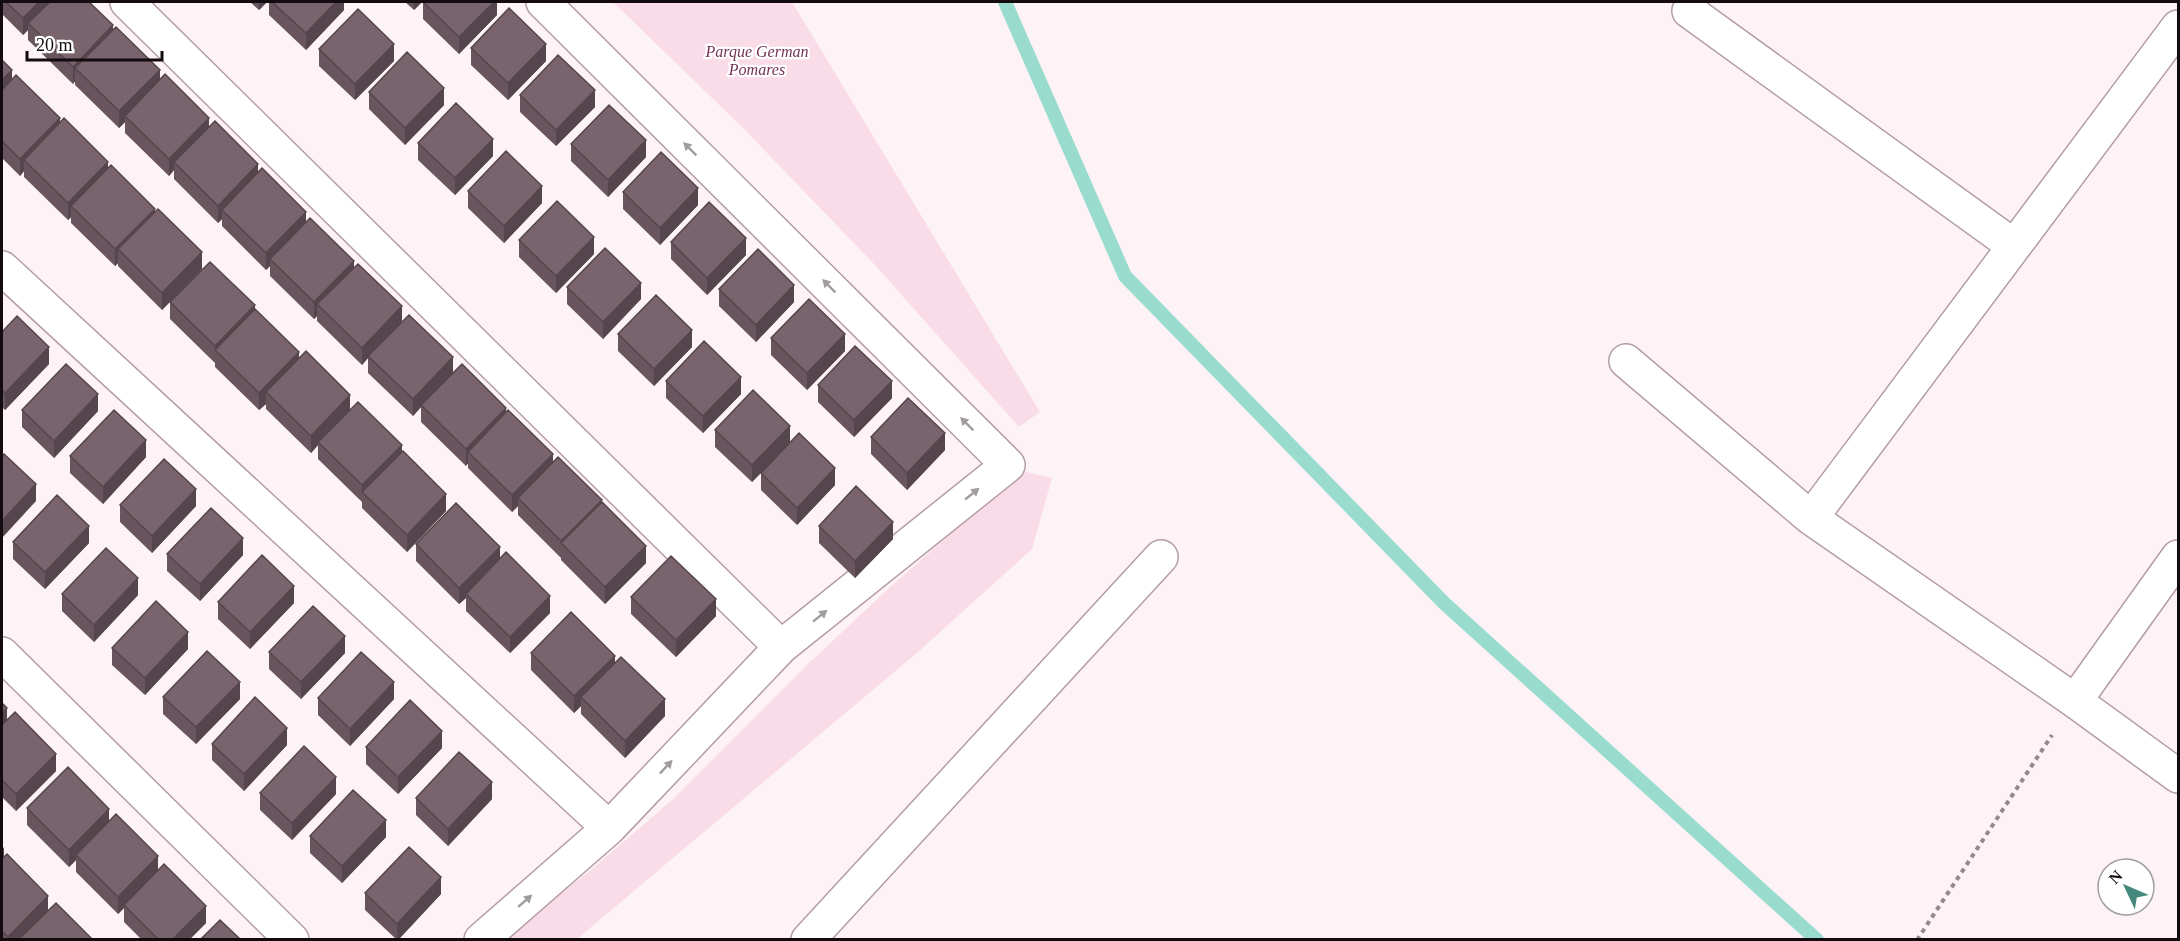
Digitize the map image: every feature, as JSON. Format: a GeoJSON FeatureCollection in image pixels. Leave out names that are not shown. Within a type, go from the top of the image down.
{"type":"FeatureCollection","features":[{"type":"Feature","properties":{"kind":"street"},"geometry":{"type":"LineString","coordinates":[[127,2],[781,647]]}},
{"type":"Feature","properties":{"kind":"street"},"geometry":{"type":"LineString","coordinates":[[481,939],[609,828],[781,647],[1008,465],[543,2]]}},
{"type":"Feature","properties":{"kind":"street"},"geometry":{"type":"LineString","coordinates":[[1689,11],[2014,246]]}},
{"type":"Feature","properties":{"kind":"street"},"geometry":{"type":"LineString","coordinates":[[1811,518],[2178,27]]}},
{"type":"Feature","properties":{"kind":"street"},"geometry":{"type":"LineString","coordinates":[[2,268],[609,828]]}},
{"type":"Feature","properties":{"kind":"street"},"geometry":{"type":"LineString","coordinates":[[1626,361],[1811,518],[2075,700],[2178,776]]}},
{"type":"Feature","properties":{"kind":"street"},"geometry":{"type":"LineString","coordinates":[[808,939],[1161,557]]}},
{"type":"Feature","properties":{"kind":"street"},"geometry":{"type":"LineString","coordinates":[[2075,700],[2178,557]]}},
{"type":"Feature","properties":{"kind":"street"},"geometry":{"type":"LineString","coordinates":[[2,654],[292,939]]}},
{"type":"Feature","properties":{"kind":"path"},"geometry":{"type":"LineString","coordinates":[[1917,939],[2075,700]]}},
{"type":"Feature","properties":{"kind":"green space","name":"Parque German Pomares"},"geometry":{"type":"Polygon","coordinates":[[[613,2],[792,2],[1040,412],[1019,427],[873,263],[745,130],[613,2]]]}},
{"type":"Feature","properties":{"kind":"green space"},"geometry":{"type":"Polygon","coordinates":[[[1022,471],[1052,478],[1032,549],[918,652],[577,939],[501,940],[591,870],[672,800],[807,665],[889,588],[1022,471]]]}},
{"type":"Feature","properties":{"kind":"building"},"geometry":{"type":"Polygon","coordinates":[[[6,2],[39,2],[23,18],[6,2]]]}},
{"type":"Feature","properties":{"kind":"building"},"geometry":{"type":"Polygon","coordinates":[[[50,2],[89,2],[113,25],[73,67],[28,23],[50,2]]]}},
{"type":"Feature","properties":{"kind":"building"},"geometry":{"type":"Polygon","coordinates":[[[272,2],[336,2],[306,33],[272,2]]]}},
{"type":"Feature","properties":{"kind":"building"},"geometry":{"type":"Polygon","coordinates":[[[423,2],[494,2],[459,37],[423,2]]]}},
{"type":"Feature","properties":{"kind":"building"},"geometry":{"type":"Polygon","coordinates":[[[509,8],[546,44],[508,83],[471,48],[509,8]]]}},
{"type":"Feature","properties":{"kind":"building"},"geometry":{"type":"Polygon","coordinates":[[[358,9],[394,44],[355,84],[319,49],[358,9]]]}},
{"type":"Feature","properties":{"kind":"building"},"geometry":{"type":"Polygon","coordinates":[[[116,27],[160,70],[119,111],[75,68],[116,27]]]}},
{"type":"Feature","properties":{"kind":"building"},"geometry":{"type":"Polygon","coordinates":[[[407,52],[444,88],[405,128],[369,92],[407,52]]]}},
{"type":"Feature","properties":{"kind":"building"},"geometry":{"type":"Polygon","coordinates":[[[558,55],[595,90],[556,130],[520,95],[558,55]]]}},
{"type":"Feature","properties":{"kind":"building"},"geometry":{"type":"Polygon","coordinates":[[[2,60],[12,70],[2,80],[2,60]]]}},
{"type":"Feature","properties":{"kind":"building"},"geometry":{"type":"Polygon","coordinates":[[[165,74],[209,118],[169,159],[125,116],[165,74]]]}},
{"type":"Feature","properties":{"kind":"building"},"geometry":{"type":"Polygon","coordinates":[[[16,75],[60,118],[20,159],[2,141],[2,90],[16,75]]]}},
{"type":"Feature","properties":{"kind":"building"},"geometry":{"type":"Polygon","coordinates":[[[456,103],[493,139],[455,178],[418,143],[456,103]]]}},
{"type":"Feature","properties":{"kind":"building"},"geometry":{"type":"Polygon","coordinates":[[[609,105],[646,140],[608,180],[571,144],[609,105]]]}},
{"type":"Feature","properties":{"kind":"building"},"geometry":{"type":"Polygon","coordinates":[[[64,118],[108,162],[68,203],[24,160],[64,118]]]}},
{"type":"Feature","properties":{"kind":"building"},"geometry":{"type":"Polygon","coordinates":[[[215,121],[258,164],[218,206],[174,162],[215,121]]]}},
{"type":"Feature","properties":{"kind":"building"},"geometry":{"type":"Polygon","coordinates":[[[506,151],[542,186],[504,226],[468,191],[506,151]]]}},
{"type":"Feature","properties":{"kind":"building"},"geometry":{"type":"Polygon","coordinates":[[[661,152],[698,188],[660,228],[623,192],[661,152]]]}},
{"type":"Feature","properties":{"kind":"building"},"geometry":{"type":"Polygon","coordinates":[[[111,165],[155,209],[115,249],[71,206],[111,165]]]}},
{"type":"Feature","properties":{"kind":"building"},"geometry":{"type":"Polygon","coordinates":[[[262,168],[306,212],[266,253],[222,210],[262,168]]]}},
{"type":"Feature","properties":{"kind":"building"},"geometry":{"type":"Polygon","coordinates":[[[557,201],[594,237],[556,276],[519,240],[557,201]]]}},
{"type":"Feature","properties":{"kind":"building"},"geometry":{"type":"Polygon","coordinates":[[[709,202],[746,238],[707,278],[671,242],[709,202]]]}},
{"type":"Feature","properties":{"kind":"building"},"geometry":{"type":"Polygon","coordinates":[[[158,209],[202,252],[162,293],[118,249],[158,209]]]}},
{"type":"Feature","properties":{"kind":"building"},"geometry":{"type":"Polygon","coordinates":[[[310,218],[354,261],[314,302],[270,259],[310,218]]]}},
{"type":"Feature","properties":{"kind":"building"},"geometry":{"type":"Polygon","coordinates":[[[605,248],[641,283],[603,322],[567,287],[605,248]]]}},
{"type":"Feature","properties":{"kind":"building"},"geometry":{"type":"Polygon","coordinates":[[[758,249],[794,285],[756,325],[719,289],[758,249]]]}},
{"type":"Feature","properties":{"kind":"building"},"geometry":{"type":"Polygon","coordinates":[[[210,262],[255,305],[215,346],[170,302],[210,262]]]}},
{"type":"Feature","properties":{"kind":"building"},"geometry":{"type":"Polygon","coordinates":[[[358,264],[402,306],[362,348],[317,304],[358,264]]]}},
{"type":"Feature","properties":{"kind":"building"},"geometry":{"type":"Polygon","coordinates":[[[656,295],[692,330],[654,369],[618,334],[656,295]]]}},
{"type":"Feature","properties":{"kind":"building"},"geometry":{"type":"Polygon","coordinates":[[[809,299],[845,334],[807,373],[771,338],[809,299]]]}},
{"type":"Feature","properties":{"kind":"building"},"geometry":{"type":"Polygon","coordinates":[[[255,309],[299,352],[259,393],[215,350],[255,309]]]}},
{"type":"Feature","properties":{"kind":"building"},"geometry":{"type":"Polygon","coordinates":[[[409,315],[453,357],[413,399],[368,356],[409,315]]]}},
{"type":"Feature","properties":{"kind":"building"},"geometry":{"type":"Polygon","coordinates":[[[17,316],[49,347],[5,393],[2,390],[2,332],[17,316]]]}},
{"type":"Feature","properties":{"kind":"building"},"geometry":{"type":"Polygon","coordinates":[[[704,341],[741,377],[703,416],[666,381],[704,341]]]}},
{"type":"Feature","properties":{"kind":"building"},"geometry":{"type":"Polygon","coordinates":[[[855,346],[892,381],[854,420],[818,385],[855,346]]]}},
{"type":"Feature","properties":{"kind":"building"},"geometry":{"type":"Polygon","coordinates":[[[306,351],[350,395],[311,436],[266,392],[306,351]]]}},
{"type":"Feature","properties":{"kind":"building"},"geometry":{"type":"Polygon","coordinates":[[[66,364],[98,394],[54,441],[22,410],[66,364]]]}},
{"type":"Feature","properties":{"kind":"building"},"geometry":{"type":"Polygon","coordinates":[[[462,364],[506,408],[466,449],[421,405],[462,364]]]}},
{"type":"Feature","properties":{"kind":"building"},"geometry":{"type":"Polygon","coordinates":[[[753,390],[790,426],[752,465],[715,430],[753,390]]]}},
{"type":"Feature","properties":{"kind":"building"},"geometry":{"type":"Polygon","coordinates":[[[908,398],[945,433],[907,473],[871,437],[908,398]]]}},
{"type":"Feature","properties":{"kind":"building"},"geometry":{"type":"Polygon","coordinates":[[[358,402],[402,445],[362,485],[318,442],[358,402]]]}},
{"type":"Feature","properties":{"kind":"building"},"geometry":{"type":"Polygon","coordinates":[[[114,410],[146,440],[103,487],[70,456],[114,410]]]}},
{"type":"Feature","properties":{"kind":"building"},"geometry":{"type":"Polygon","coordinates":[[[508,410],[553,454],[512,495],[468,452],[508,410]]]}},
{"type":"Feature","properties":{"kind":"building"},"geometry":{"type":"Polygon","coordinates":[[[799,433],[835,468],[797,508],[761,473],[799,433]]]}},
{"type":"Feature","properties":{"kind":"building"},"geometry":{"type":"Polygon","coordinates":[[[403,451],[446,494],[407,535],[362,492],[403,451]]]}},
{"type":"Feature","properties":{"kind":"building"},"geometry":{"type":"Polygon","coordinates":[[[4,454],[36,484],[2,521],[2,456],[4,454]]]}},
{"type":"Feature","properties":{"kind":"building"},"geometry":{"type":"Polygon","coordinates":[[[558,457],[602,500],[561,541],[518,498],[558,457]]]}},
{"type":"Feature","properties":{"kind":"building"},"geometry":{"type":"Polygon","coordinates":[[[164,459],[196,489],[152,536],[120,505],[164,459]]]}},
{"type":"Feature","properties":{"kind":"building"},"geometry":{"type":"Polygon","coordinates":[[[856,486],[893,522],[855,561],[819,526],[856,486]]]}},
{"type":"Feature","properties":{"kind":"building"},"geometry":{"type":"Polygon","coordinates":[[[57,495],[89,526],[45,572],[13,542],[57,495]]]}},
{"type":"Feature","properties":{"kind":"building"},"geometry":{"type":"Polygon","coordinates":[[[602,502],[646,546],[605,587],[561,543],[602,502]]]}},
{"type":"Feature","properties":{"kind":"building"},"geometry":{"type":"Polygon","coordinates":[[[456,503],[500,547],[459,588],[416,544],[456,503]]]}},
{"type":"Feature","properties":{"kind":"building"},"geometry":{"type":"Polygon","coordinates":[[[211,508],[243,538],[200,584],[167,554],[211,508]]]}},
{"type":"Feature","properties":{"kind":"building"},"geometry":{"type":"Polygon","coordinates":[[[106,548],[138,578],[94,625],[62,594],[106,548]]]}},
{"type":"Feature","properties":{"kind":"building"},"geometry":{"type":"Polygon","coordinates":[[[506,552],[550,596],[510,637],[466,594],[506,552]]]}},
{"type":"Feature","properties":{"kind":"building"},"geometry":{"type":"Polygon","coordinates":[[[262,555],[294,586],[250,632],[218,602],[262,555]]]}},
{"type":"Feature","properties":{"kind":"building"},"geometry":{"type":"Polygon","coordinates":[[[671,556],[716,599],[676,640],[631,597],[671,556]]]}},
{"type":"Feature","properties":{"kind":"building"},"geometry":{"type":"Polygon","coordinates":[[[156,601],[188,632],[145,678],[112,648],[156,601]]]}},
{"type":"Feature","properties":{"kind":"building"},"geometry":{"type":"Polygon","coordinates":[[[313,606],[345,636],[301,682],[269,652],[313,606]]]}},
{"type":"Feature","properties":{"kind":"building"},"geometry":{"type":"Polygon","coordinates":[[[571,612],[615,656],[574,696],[531,653],[571,612]]]}},
{"type":"Feature","properties":{"kind":"building"},"geometry":{"type":"Polygon","coordinates":[[[207,651],[240,682],[196,727],[163,697],[207,651]]]}},
{"type":"Feature","properties":{"kind":"building"},"geometry":{"type":"Polygon","coordinates":[[[361,652],[394,682],[350,729],[318,698],[361,652]]]}},
{"type":"Feature","properties":{"kind":"building"},"geometry":{"type":"Polygon","coordinates":[[[621,657],[665,699],[625,741],[581,697],[621,657]]]}},
{"type":"Feature","properties":{"kind":"building"},"geometry":{"type":"Polygon","coordinates":[[[255,697],[287,728],[244,774],[212,744],[255,697]]]}},
{"type":"Feature","properties":{"kind":"building"},"geometry":{"type":"Polygon","coordinates":[[[410,700],[442,731],[398,777],[366,747],[410,700]]]}},
{"type":"Feature","properties":{"kind":"building"},"geometry":{"type":"Polygon","coordinates":[[[2,703],[7,708],[2,713],[2,703]]]}},
{"type":"Feature","properties":{"kind":"building"},"geometry":{"type":"Polygon","coordinates":[[[15,712],[56,754],[16,794],[2,780],[2,725],[15,712]]]}},
{"type":"Feature","properties":{"kind":"building"},"geometry":{"type":"Polygon","coordinates":[[[304,746],[336,777],[292,823],[260,793],[304,746]]]}},
{"type":"Feature","properties":{"kind":"building"},"geometry":{"type":"Polygon","coordinates":[[[459,752],[492,782],[448,829],[416,798],[459,752]]]}},
{"type":"Feature","properties":{"kind":"building"},"geometry":{"type":"Polygon","coordinates":[[[68,767],[109,809],[69,850],[27,808],[68,767]]]}},
{"type":"Feature","properties":{"kind":"building"},"geometry":{"type":"Polygon","coordinates":[[[353,790],[386,820],[342,866],[310,836],[353,790]]]}},
{"type":"Feature","properties":{"kind":"building"},"geometry":{"type":"Polygon","coordinates":[[[116,814],[158,856],[118,897],[76,855],[116,814]]]}},
{"type":"Feature","properties":{"kind":"building"},"geometry":{"type":"Polygon","coordinates":[[[409,847],[441,877],[397,924],[365,893],[409,847]]]}},
{"type":"Feature","properties":{"kind":"building"},"geometry":{"type":"Polygon","coordinates":[[[7,854],[48,896],[8,937],[2,931],[2,859],[7,854]]]}},
{"type":"Feature","properties":{"kind":"building"},"geometry":{"type":"Polygon","coordinates":[[[164,864],[206,906],[173,939],[158,939],[124,905],[164,864]]]}},
{"type":"Feature","properties":{"kind":"building"},"geometry":{"type":"Polygon","coordinates":[[[56,903],[92,939],[19,939],[56,903]]]}},
{"type":"Feature","properties":{"kind":"building"},"geometry":{"type":"Polygon","coordinates":[[[220,920],[240,939],[201,939],[220,920]]]}},
{"type":"Feature","properties":{"kind":"waterway"},"geometry":{"type":"LineString","coordinates":[[1005,2],[1125,276],[1444,603],[1817,940]]}}]}
